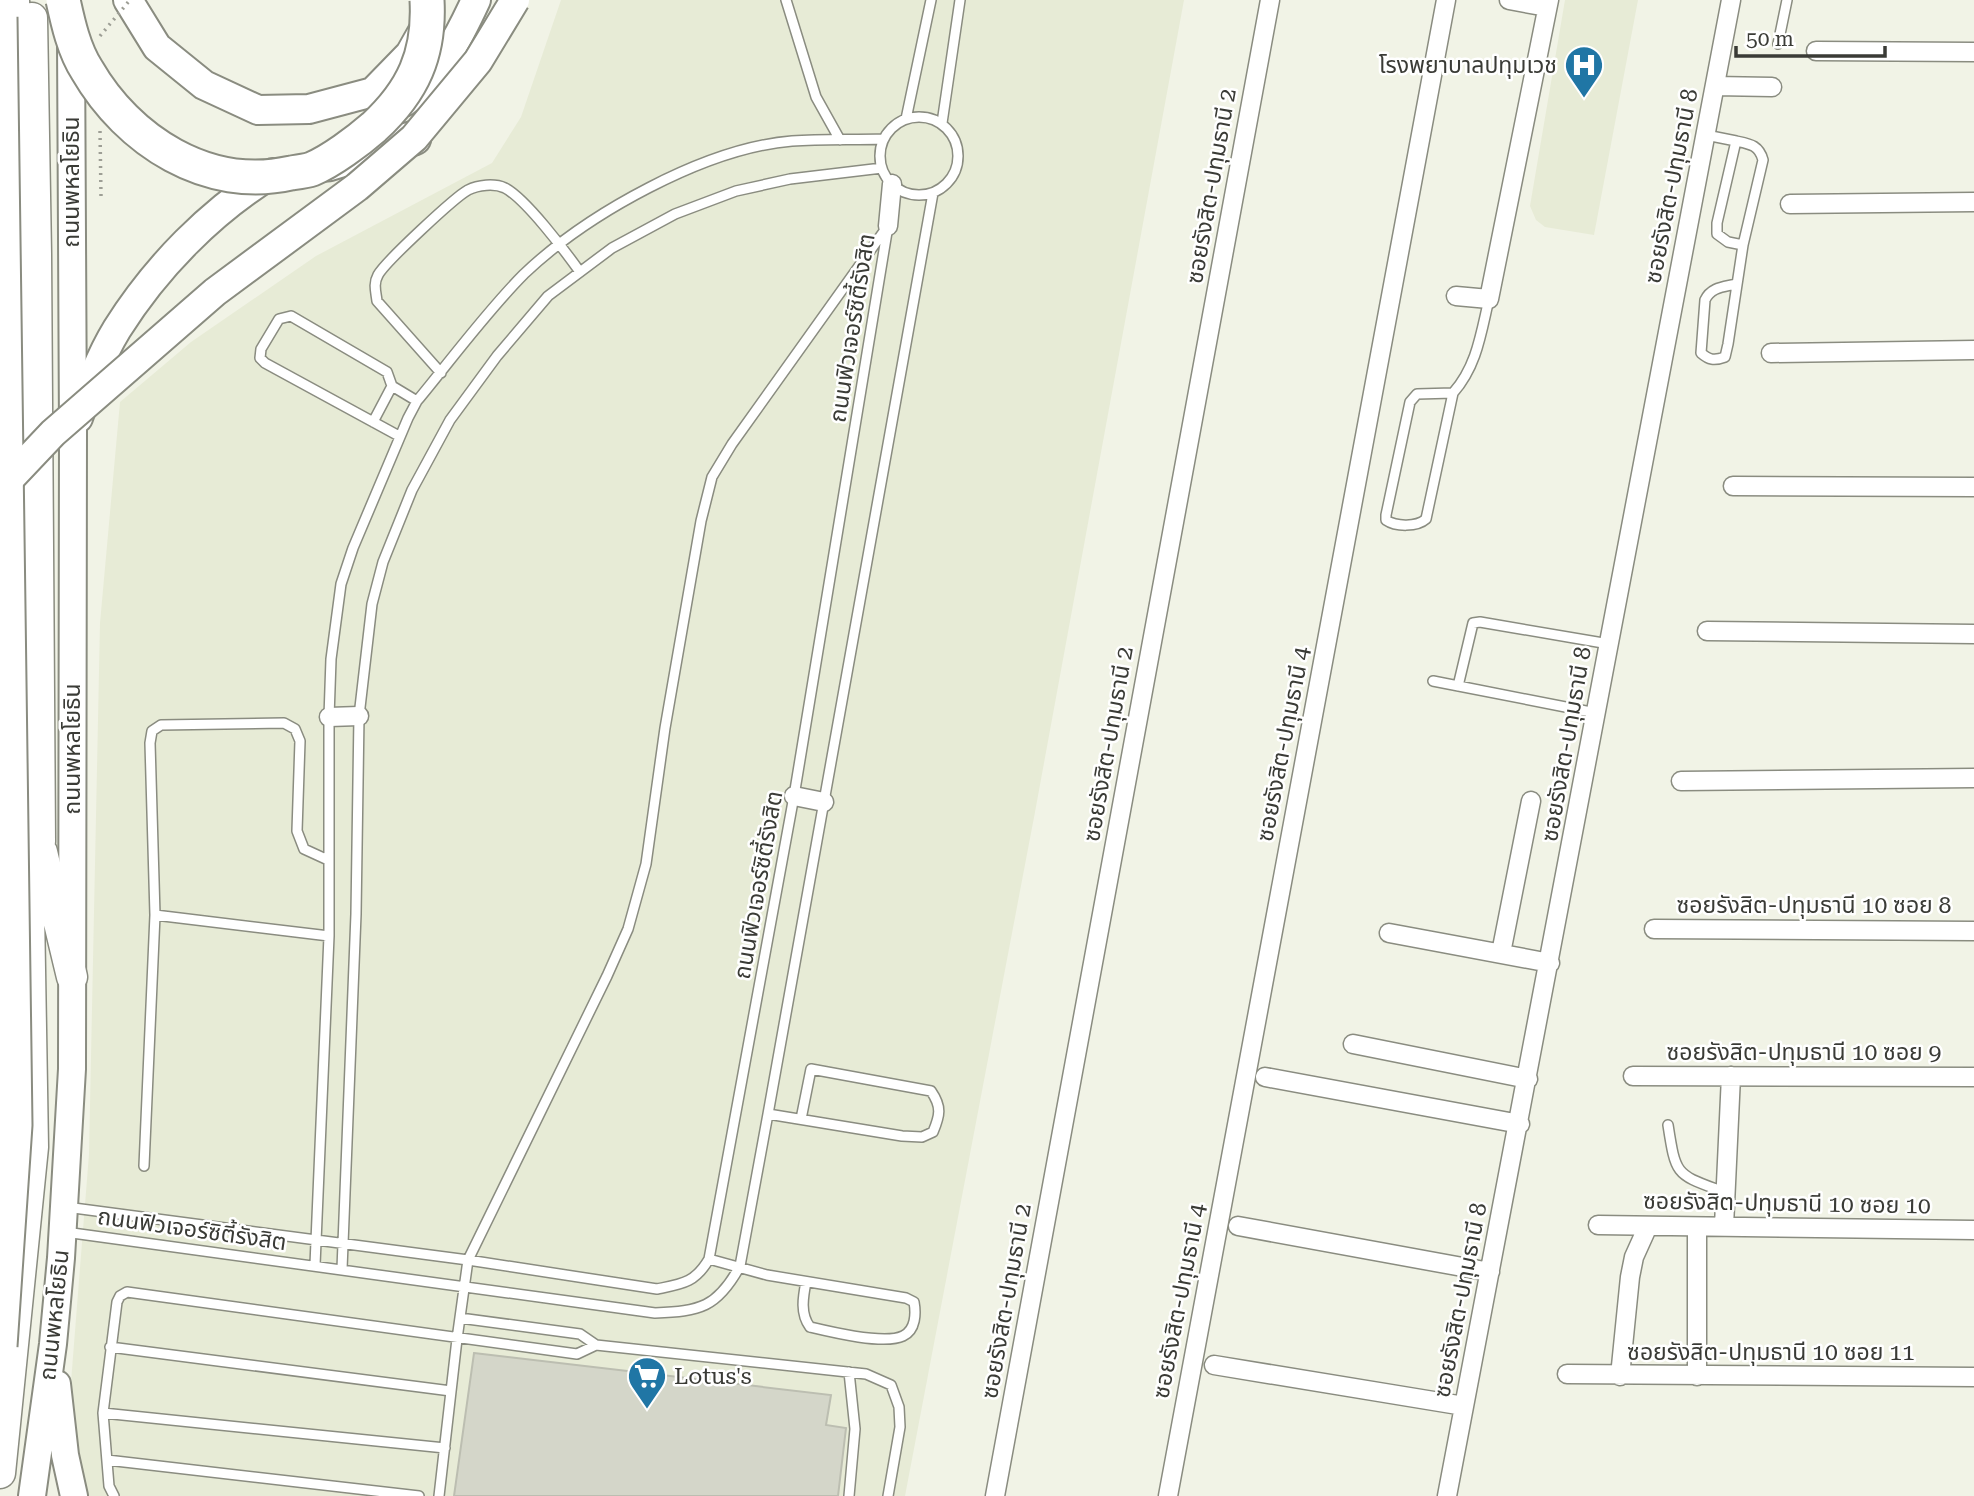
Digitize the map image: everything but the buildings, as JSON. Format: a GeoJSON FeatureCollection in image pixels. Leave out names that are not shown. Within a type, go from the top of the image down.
{"type":"FeatureCollection","features":[{"type":"Feature","properties":{"kind":"highway","name":"ถนนพหลโยธิน"},"geometry":{"type":"LineString","coordinates":[[0,1473],[33,1147],[16,291],[15,0]]}},
{"type":"Feature","properties":{"kind":"highway"},"geometry":{"type":"LineString","coordinates":[[30,971],[40,841],[36,254],[31,0]]}},
{"type":"Feature","properties":{"kind":"highway"},"geometry":{"type":"LineString","coordinates":[[62,0],[86,69],[112,105],[138,132],[170,154],[200,169],[245,178],[275,177],[312,169],[414,138]]}},
{"type":"Feature","properties":{"kind":"highway"},"geometry":{"type":"LineString","coordinates":[[312,169],[363,138],[390,112],[408,88],[425,44],[427,0]]}},
{"type":"Feature","properties":{"kind":"highway"},"geometry":{"type":"LineString","coordinates":[[0,17],[15,1125],[0,1346]]}},
{"type":"Feature","properties":{"kind":"highway"},"geometry":{"type":"LineString","coordinates":[[40,841],[72,977]]}},
{"type":"Feature","properties":{"kind":"main road","name":"ถนนพหลโยธิน"},"geometry":{"type":"LineString","coordinates":[[32,1496],[53,1344],[64,1219],[72,1069],[71,0]]}},
{"type":"Feature","properties":{"kind":"main road"},"geometry":{"type":"LineString","coordinates":[[128,0],[157,47],[204,85],[258,110],[309,109],[373,92],[410,54],[439,0]]}},
{"type":"Feature","properties":{"kind":"main road"},"geometry":{"type":"LineString","coordinates":[[73,432],[90,384],[117,329],[141,295],[187,242],[251,186],[305,154],[370,124],[416,93],[449,53],[475,0]]}},
{"type":"Feature","properties":{"kind":"main road"},"geometry":{"type":"LineString","coordinates":[[0,489],[53,433],[205,300],[357,187],[414,138],[478,61],[515,0]]}},
{"type":"Feature","properties":{"kind":"main road"},"geometry":{"type":"LineString","coordinates":[[53,1344],[65,1455],[74,1496]]}},
{"type":"Feature","properties":{"kind":"street","name":"ซอยรังสิต-ปทุมธานี 2"},"geometry":{"type":"LineString","coordinates":[[995,1496],[1270,0]]}},
{"type":"Feature","properties":{"kind":"street","name":"ซอยรังสิต-ปทุมธานี 4"},"geometry":{"type":"LineString","coordinates":[[1168,1496],[1446,0]]}},
{"type":"Feature","properties":{"kind":"street"},"geometry":{"type":"LineString","coordinates":[[1456,296],[1489,299],[1548,4],[1508,0]]}},
{"type":"Feature","properties":{"kind":"street","name":"ซอยรังสิต-ปทุมธานี 8"},"geometry":{"type":"LineString","coordinates":[[1447,1496],[1520,1124],[1731,0]]}},
{"type":"Feature","properties":{"kind":"street"},"geometry":{"type":"LineString","coordinates":[[1816,51],[1974,52]]}},
{"type":"Feature","properties":{"kind":"street"},"geometry":{"type":"LineString","coordinates":[[1715,86],[1772,87]]}},
{"type":"Feature","properties":{"kind":"street"},"geometry":{"type":"LineString","coordinates":[[888,226],[892,184]]}},
{"type":"Feature","properties":{"kind":"street"},"geometry":{"type":"LineString","coordinates":[[1790,204],[1974,202]]}},
{"type":"Feature","properties":{"kind":"street"},"geometry":{"type":"LineString","coordinates":[[1771,353],[1974,350]]}},
{"type":"Feature","properties":{"kind":"street"},"geometry":{"type":"LineString","coordinates":[[1733,486],[1974,487]]}},
{"type":"Feature","properties":{"kind":"street"},"geometry":{"type":"LineString","coordinates":[[1707,631],[1974,634]]}},
{"type":"Feature","properties":{"kind":"street"},"geometry":{"type":"LineString","coordinates":[[329,717],[359,716]]}},
{"type":"Feature","properties":{"kind":"street"},"geometry":{"type":"LineString","coordinates":[[1681,781],[1974,778]]}},
{"type":"Feature","properties":{"kind":"street"},"geometry":{"type":"LineString","coordinates":[[794,796],[824,802]]}},
{"type":"Feature","properties":{"kind":"street"},"geometry":{"type":"LineString","coordinates":[[1501,953],[1531,801]]}},
{"type":"Feature","properties":{"kind":"street","name":"ซอยรังสิต-ปทุมธานี 10 ซอย 8"},"geometry":{"type":"LineString","coordinates":[[1654,929],[1974,931]]}},
{"type":"Feature","properties":{"kind":"street"},"geometry":{"type":"LineString","coordinates":[[1389,933],[1550,962]]}},
{"type":"Feature","properties":{"kind":"street"},"geometry":{"type":"LineString","coordinates":[[1353,1044],[1528,1080]]}},
{"type":"Feature","properties":{"kind":"street","name":"ซอยรังสิต-ปทุมธานี 10 ซอย 9"},"geometry":{"type":"LineString","coordinates":[[1633,1076],[1974,1077]]}},
{"type":"Feature","properties":{"kind":"street"},"geometry":{"type":"LineString","coordinates":[[1724,1226],[1731,1076]]}},
{"type":"Feature","properties":{"kind":"street"},"geometry":{"type":"LineString","coordinates":[[1265,1077],[1520,1124]]}},
{"type":"Feature","properties":{"kind":"street","name":"ซอยรังสิต-ปทุมธานี 10 ซอย 10"},"geometry":{"type":"LineString","coordinates":[[1598,1225],[1974,1230]]}},
{"type":"Feature","properties":{"kind":"street"},"geometry":{"type":"LineString","coordinates":[[1238,1226],[1490,1272]]}},
{"type":"Feature","properties":{"kind":"street"},"geometry":{"type":"LineString","coordinates":[[1620,1376],[1630,1277],[1634,1257],[1648,1226]]}},
{"type":"Feature","properties":{"kind":"street"},"geometry":{"type":"LineString","coordinates":[[1697,1227],[1697,1376]]}},
{"type":"Feature","properties":{"kind":"street"},"geometry":{"type":"LineString","coordinates":[[1214,1365],[1464,1406]]}},
{"type":"Feature","properties":{"kind":"street","name":"ซอยรังสิต-ปทุมธานี 10 ซอย 11"},"geometry":{"type":"LineString","coordinates":[[1567,1374],[1974,1377]]}},
{"type":"Feature","properties":{"kind":"lane"},"geometry":{"type":"LineString","coordinates":[[786,0],[816,97],[840,140]]}},
{"type":"Feature","properties":{"kind":"lane"},"geometry":{"type":"LineString","coordinates":[[906,119],[931,0]]}},
{"type":"Feature","properties":{"kind":"lane"},"geometry":{"type":"LineString","coordinates":[[942,123],[960,0]]}},
{"type":"Feature","properties":{"kind":"lane"},"geometry":{"type":"LineString","coordinates":[[1778,44],[1787,0]]}},
{"type":"Feature","properties":{"kind":"lane"},"geometry":{"type":"LineString","coordinates":[[918,116],[942,123],[956,140],[959,161],[951,180],[933,193],[911,195],[892,184],[881,168],[883,139],[896,124],[906,119],[918,116]]}},
{"type":"Feature","properties":{"kind":"lane"},"geometry":{"type":"LineString","coordinates":[[1706,135],[1752,144],[1761,152],[1763,160],[1743,245],[1725,357],[1709,359],[1701,353],[1700,342],[1705,300],[1713,290],[1736,284]]}},
{"type":"Feature","properties":{"kind":"lane","name":"ถนนฟิวเจอร์ซิตี้รังสิต"},"geometry":{"type":"LineString","coordinates":[[315,1265],[329,936],[331,659],[341,584],[399,436],[417,401],[522,277],[559,243],[650,187],[727,155],[792,141],[883,139]]}},
{"type":"Feature","properties":{"kind":"lane"},"geometry":{"type":"LineString","coordinates":[[1735,141],[1717,234],[1728,242],[1743,245]]}},
{"type":"Feature","properties":{"kind":"lane"},"geometry":{"type":"LineString","coordinates":[[342,1269],[356,914],[359,716],[372,604],[383,562],[412,491],[450,420],[497,356],[548,296],[611,248],[675,214],[736,191],[790,179],[881,168]]}},
{"type":"Feature","properties":{"kind":"lane"},"geometry":{"type":"LineString","coordinates":[[441,373],[377,301],[375,287],[377,276],[388,261],[467,191],[486,184],[503,187],[517,198],[559,243],[580,272]]}},
{"type":"Feature","properties":{"kind":"lane","name":"ถนนฟิวเจอร์ซิตี้รังสิต"},"geometry":{"type":"LineString","coordinates":[[64,1219],[315,1265],[655,1313],[692,1311],[713,1302],[733,1279],[740,1266],[768,1114],[933,193]]}},
{"type":"Feature","properties":{"kind":"lane","name":"ถนนฟิวเจอร์ซิตี้รังสิต"},"geometry":{"type":"LineString","coordinates":[[64,1219],[344,1244],[657,1289],[682,1284],[697,1276],[709,1259],[794,796],[888,226]]}},
{"type":"Feature","properties":{"kind":"lane","name":"ถนนฟิวเจอร์ซิตี้รังสิต"},"geometry":{"type":"LineString","coordinates":[[468,1260],[628,929],[646,864],[667,715],[701,520],[712,477],[732,444],[888,226]]}},
{"type":"Feature","properties":{"kind":"lane"},"geometry":{"type":"LineString","coordinates":[[1453,393],[1417,394],[1410,402],[1385,514],[1386,520],[1392,524],[1420,524],[1426,519],[1453,393],[1475,360],[1489,299]]}},
{"type":"Feature","properties":{"kind":"lane"},"geometry":{"type":"LineString","coordinates":[[399,436],[265,363],[260,358],[261,349],[279,319],[291,316],[387,372],[393,386],[417,401]]}},
{"type":"Feature","properties":{"kind":"lane"},"geometry":{"type":"LineString","coordinates":[[373,422],[393,386]]}},
{"type":"Feature","properties":{"kind":"lane"},"geometry":{"type":"LineString","coordinates":[[1458,686],[1473,623],[1609,644]]}},
{"type":"Feature","properties":{"kind":"lane"},"geometry":{"type":"LineString","coordinates":[[1433,681],[1597,713]]}},
{"type":"Feature","properties":{"kind":"lane"},"geometry":{"type":"LineString","coordinates":[[144,1167],[155,915],[150,743],[152,732],[161,725],[284,723],[295,729],[300,741],[297,831],[304,849],[328,860]]}},
{"type":"Feature","properties":{"kind":"lane"},"geometry":{"type":"LineString","coordinates":[[155,915],[329,936]]}},
{"type":"Feature","properties":{"kind":"lane"},"geometry":{"type":"LineString","coordinates":[[768,1114],[902,1136],[922,1137],[933,1132],[938,1119],[939,1102],[931,1091],[811,1069],[801,1119]]}},
{"type":"Feature","properties":{"kind":"lane"},"geometry":{"type":"LineString","coordinates":[[1668,1125],[1674,1161],[1679,1171],[1695,1181],[1724,1192]]}},
{"type":"Feature","properties":{"kind":"lane"},"geometry":{"type":"LineString","coordinates":[[709,1259],[767,1275],[906,1298],[915,1302],[916,1314],[912,1327],[905,1336],[886,1339],[810,1327],[805,1320],[803,1309],[806,1282]]}},
{"type":"Feature","properties":{"kind":"lane"},"geometry":{"type":"LineString","coordinates":[[439,1496],[468,1260]]}},
{"type":"Feature","properties":{"kind":"lane"},"geometry":{"type":"LineString","coordinates":[[114,1496],[109,1486],[103,1413],[117,1302],[120,1296],[127,1292],[577,1354],[596,1345]]}},
{"type":"Feature","properties":{"kind":"lane"},"geometry":{"type":"LineString","coordinates":[[460,1318],[580,1334],[596,1345],[866,1374],[891,1385],[899,1408],[900,1427],[888,1496]]}},
{"type":"Feature","properties":{"kind":"lane"},"geometry":{"type":"LineString","coordinates":[[110,1347],[451,1391]]}},
{"type":"Feature","properties":{"kind":"lane"},"geometry":{"type":"LineString","coordinates":[[849,1372],[855,1429],[849,1496]]}},
{"type":"Feature","properties":{"kind":"lane"},"geometry":{"type":"LineString","coordinates":[[103,1413],[444,1448]]}},
{"type":"Feature","properties":{"kind":"lane"},"geometry":{"type":"LineString","coordinates":[[107,1460],[419,1496]]}},
{"type":"Feature","properties":{"kind":"shaded area"},"geometry":{"type":"Polygon","coordinates":[[[561,0],[1184,0],[1035,812],[905,1496],[62,1496],[89,1154],[100,623],[120,402],[191,342],[316,256],[492,163],[521,117],[561,0]]]}},
{"type":"Feature","properties":{"kind":"shaded area","name":"โรงพยาบาลปทุมเวช"},"geometry":{"type":"Polygon","coordinates":[[[1565,0],[1638,0],[1594,235],[1545,227],[1536,220],[1530,206],[1565,0]]]}},
{"type":"Feature","properties":{"kind":"place","name":"โรงพยาบาลปทุมเวช"},"geometry":{"type":"Point","coordinates":[1584,99]}},
{"type":"Feature","properties":{"kind":"place","name":"Lotus's"},"geometry":{"type":"Point","coordinates":[647,1410]}}]}
